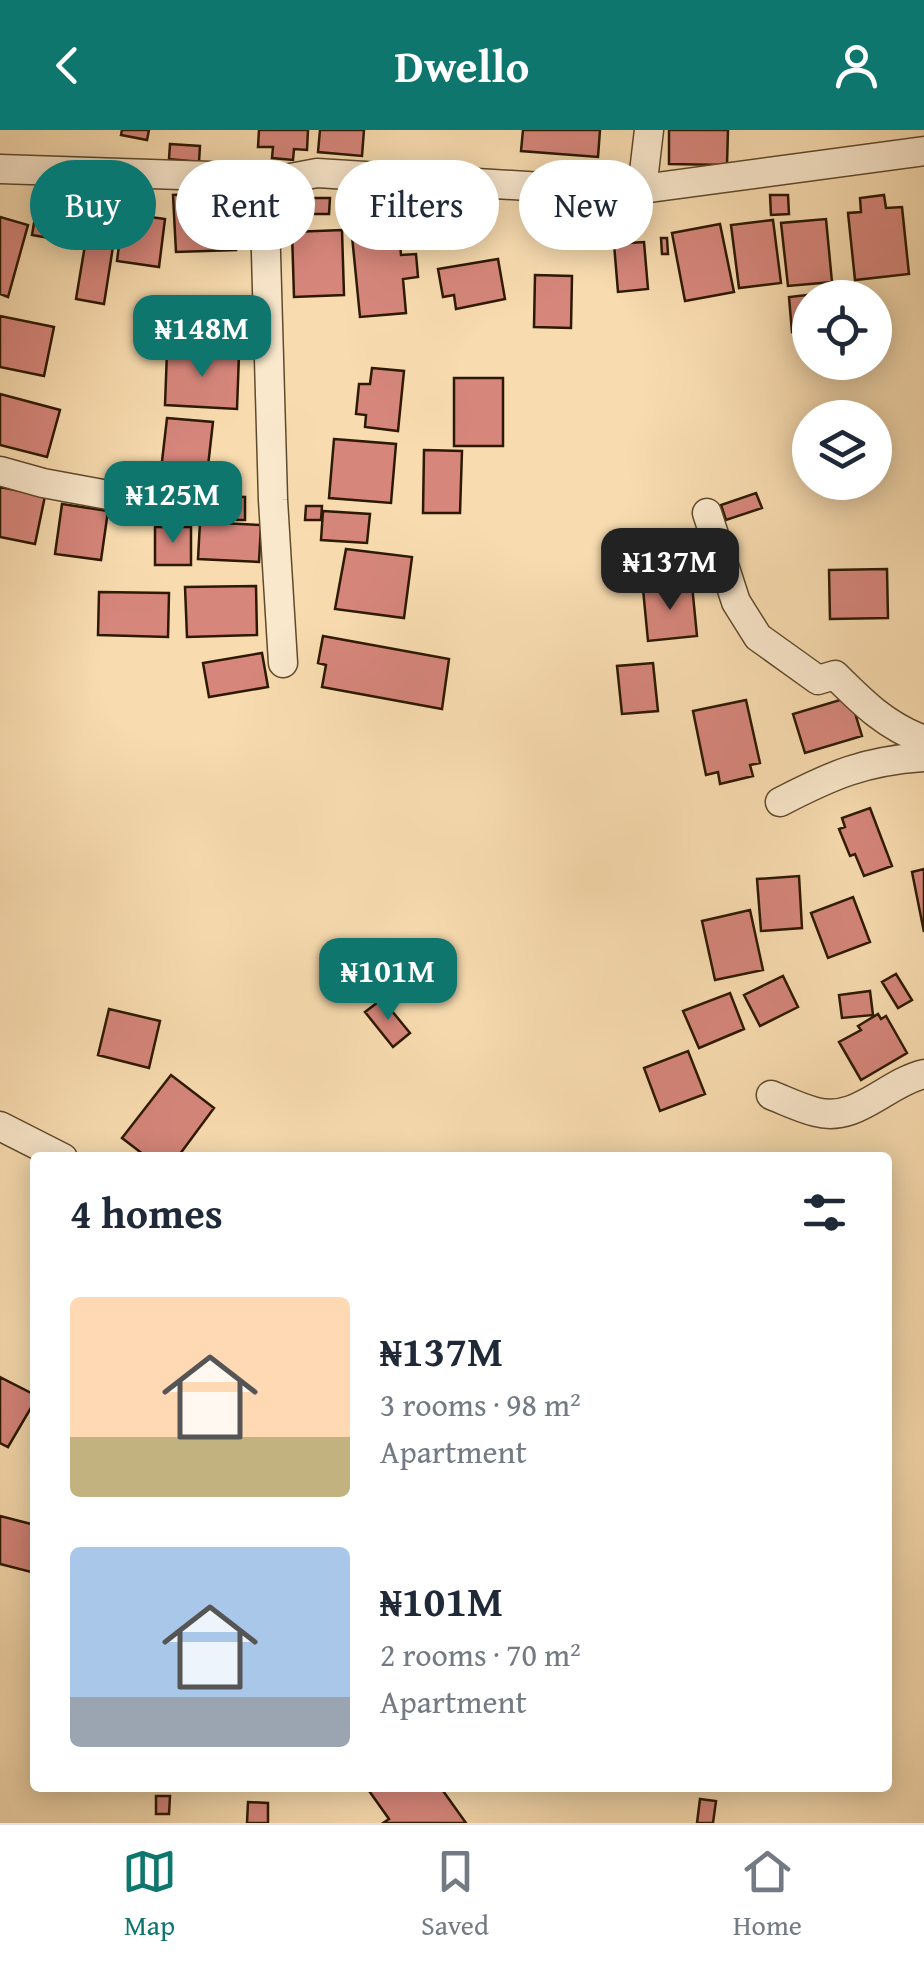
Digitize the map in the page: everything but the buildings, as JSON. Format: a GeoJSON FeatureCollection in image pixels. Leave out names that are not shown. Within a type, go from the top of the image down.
{"type":"FeatureCollection","features":[{"type":"Feature","properties":{"kind":"street"},"geometry":{"type":"LineString","coordinates":[[645,160],[649,130]]}},
{"type":"Feature","properties":{"kind":"street"},"geometry":{"type":"LineString","coordinates":[[653,188],[924,151]]}},
{"type":"Feature","properties":{"kind":"street"},"geometry":{"type":"LineString","coordinates":[[0,168],[176,175]]}},
{"type":"Feature","properties":{"kind":"street"},"geometry":{"type":"LineString","coordinates":[[315,173],[519,186]]}},
{"type":"Feature","properties":{"kind":"street"},"geometry":{"type":"LineString","coordinates":[[266,250],[272,500],[283,663]]}},
{"type":"Feature","properties":{"kind":"street"},"geometry":{"type":"LineString","coordinates":[[0,471],[43,484],[146,502]]}},
{"type":"Feature","properties":{"kind":"street"},"geometry":{"type":"LineString","coordinates":[[708,512],[736,602],[758,637],[818,680],[835,675],[872,713],[899,731],[924,740]]}},
{"type":"Feature","properties":{"kind":"street"},"geometry":{"type":"LineString","coordinates":[[780,802],[849,769],[877,761],[924,756]]}},
{"type":"Feature","properties":{"kind":"street"},"geometry":{"type":"LineString","coordinates":[[771,1095],[817,1113],[838,1115],[853,1111],[909,1077],[924,1074]]}},
{"type":"Feature","properties":{"kind":"street"},"geometry":{"type":"LineString","coordinates":[[0,1126],[52,1152]]}}]}
